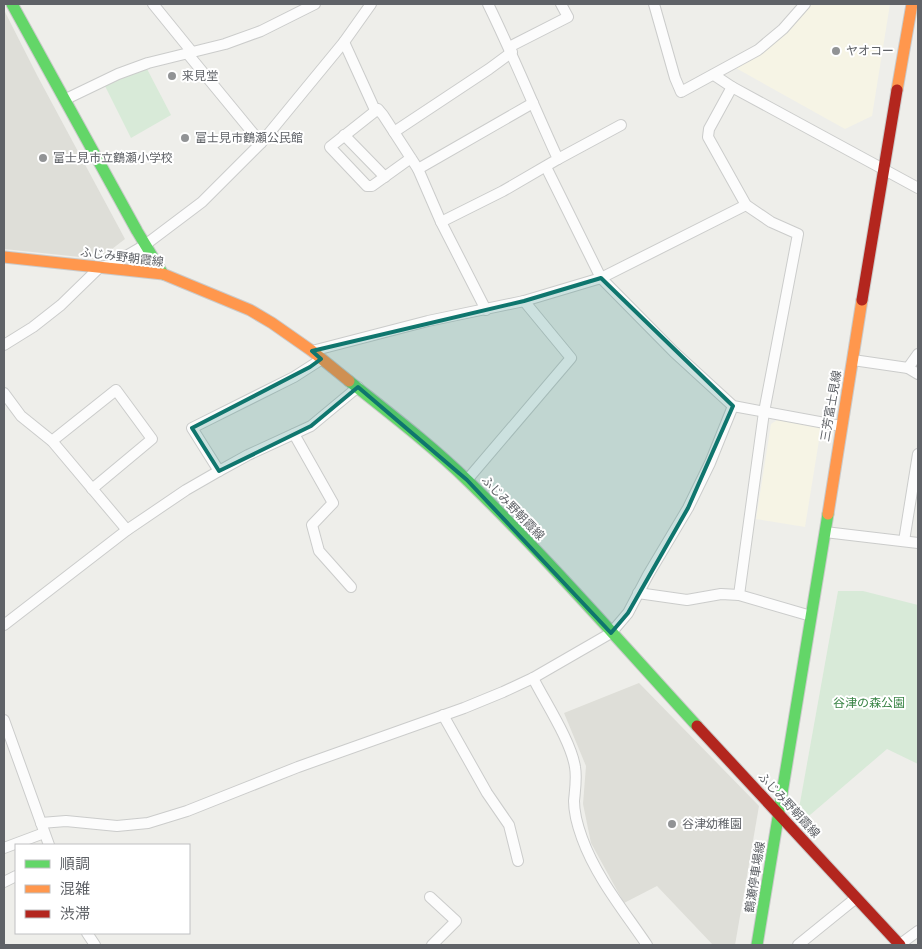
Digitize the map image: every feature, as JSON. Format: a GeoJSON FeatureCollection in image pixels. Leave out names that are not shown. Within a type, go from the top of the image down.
{"type":"FeatureCollection","features":[{"type":"Feature","properties":{"kind":"main road"},"geometry":{"type":"LineString","coordinates":[[12,4],[145,245],[163,274]]}},
{"type":"Feature","properties":{"kind":"main road","name":"三芳富士見線"},"geometry":{"type":"LineString","coordinates":[[779,814],[883,170],[907,58],[912,4]]}},
{"type":"Feature","properties":{"kind":"main road","name":"ふじみ野朝霞線"},"geometry":{"type":"LineString","coordinates":[[4,257],[163,274],[250,310],[312,351],[358,387],[467,480],[612,633],[900,945]]}},
{"type":"Feature","properties":{"kind":"main road","name":"鶴瀬停車場線"},"geometry":{"type":"LineString","coordinates":[[757,945],[779,814]]}},
{"type":"Feature","properties":{"kind":"street"},"geometry":{"type":"LineString","coordinates":[[154,4],[261,143]]}},
{"type":"Feature","properties":{"kind":"street"},"geometry":{"type":"LineString","coordinates":[[66,99],[118,74],[148,63],[225,44],[261,31],[315,4]]}},
{"type":"Feature","properties":{"kind":"street"},"geometry":{"type":"LineString","coordinates":[[4,345],[33,327],[61,305],[100,266],[112,264],[145,245],[202,202],[261,143],[344,42],[371,4]]}},
{"type":"Feature","properties":{"kind":"street"},"geometry":{"type":"LineString","coordinates":[[488,4],[510,49],[558,159]]}},
{"type":"Feature","properties":{"kind":"street"},"geometry":{"type":"LineString","coordinates":[[394,132],[489,69],[510,49],[568,17],[561,4]]}},
{"type":"Feature","properties":{"kind":"street"},"geometry":{"type":"LineString","coordinates":[[654,4],[680,92],[758,50],[783,29],[805,4]]}},
{"type":"Feature","properties":{"kind":"street"},"geometry":{"type":"LineString","coordinates":[[344,42],[375,110],[378,109],[418,169],[441,222],[486,310]]}},
{"type":"Feature","properties":{"kind":"street"},"geometry":{"type":"LineString","coordinates":[[714,75],[732,87],[918,188]]}},
{"type":"Feature","properties":{"kind":"street"},"geometry":{"type":"LineString","coordinates":[[732,87],[708,129],[708,137],[746,205],[771,222],[798,234],[764,412],[739,595]]}},
{"type":"Feature","properties":{"kind":"street"},"geometry":{"type":"LineString","coordinates":[[418,169],[532,103]]}},
{"type":"Feature","properties":{"kind":"street"},"geometry":{"type":"LineString","coordinates":[[375,110],[330,147],[367,186],[372,186],[411,158]]}},
{"type":"Feature","properties":{"kind":"street"},"geometry":{"type":"LineString","coordinates":[[441,222],[621,125]]}},
{"type":"Feature","properties":{"kind":"street"},"geometry":{"type":"LineString","coordinates":[[344,135],[385,177]]}},
{"type":"Feature","properties":{"kind":"street"},"geometry":{"type":"LineString","coordinates":[[546,167],[601,278],[674,352],[733,406],[841,426]]}},
{"type":"Feature","properties":{"kind":"street"},"geometry":{"type":"LineString","coordinates":[[312,351],[428,321],[524,301],[601,278],[746,205]]}},
{"type":"Feature","properties":{"kind":"street"},"geometry":{"type":"LineString","coordinates":[[467,480],[571,358],[524,301]]}},
{"type":"Feature","properties":{"kind":"street"},"geometry":{"type":"LineString","coordinates":[[908,368],[918,354]]}},
{"type":"Feature","properties":{"kind":"street"},"geometry":{"type":"LineString","coordinates":[[219,472],[192,428],[294,377],[322,359]]}},
{"type":"Feature","properties":{"kind":"street"},"geometry":{"type":"LineString","coordinates":[[853,360],[908,368],[918,374]]}},
{"type":"Feature","properties":{"kind":"street"},"geometry":{"type":"LineString","coordinates":[[4,625],[127,530],[186,490],[248,455],[311,426],[358,387]]}},
{"type":"Feature","properties":{"kind":"street"},"geometry":{"type":"LineString","coordinates":[[52,441],[116,390],[152,439],[92,489]]}},
{"type":"Feature","properties":{"kind":"street"},"geometry":{"type":"LineString","coordinates":[[4,393],[21,416],[52,441],[127,530]]}},
{"type":"Feature","properties":{"kind":"street"},"geometry":{"type":"LineString","coordinates":[[4,848],[43,828],[66,821],[117,826],[148,823],[187,812],[298,767],[503,692],[533,678],[612,633],[628,613],[692,501],[733,406]]}},
{"type":"Feature","properties":{"kind":"street"},"geometry":{"type":"LineString","coordinates":[[294,434],[333,503],[312,525],[319,551],[351,586]]}},
{"type":"Feature","properties":{"kind":"street"},"geometry":{"type":"LineString","coordinates":[[904,541],[918,454]]}},
{"type":"Feature","properties":{"kind":"street"},"geometry":{"type":"LineString","coordinates":[[825,532],[918,543]]}},
{"type":"Feature","properties":{"kind":"street"},"geometry":{"type":"LineString","coordinates":[[638,593],[687,600],[721,594],[739,595],[811,616]]}},
{"type":"Feature","properties":{"kind":"street"},"geometry":{"type":"LineString","coordinates":[[533,678],[565,738],[575,766],[574,803],[582,839],[590,858],[647,945]]}},
{"type":"Feature","properties":{"kind":"street"},"geometry":{"type":"LineString","coordinates":[[443,715],[487,793],[509,825],[518,861]]}},
{"type":"Feature","properties":{"kind":"street"},"geometry":{"type":"LineString","coordinates":[[4,720],[49,844]]}},
{"type":"Feature","properties":{"kind":"street"},"geometry":{"type":"LineString","coordinates":[[430,897],[456,921],[432,945]]}},
{"type":"Feature","properties":{"kind":"street"},"geometry":{"type":"LineString","coordinates":[[798,945],[856,898]]}},
{"type":"Feature","properties":{"kind":"street"},"geometry":{"type":"LineString","coordinates":[[900,945],[918,931]]}},
{"type":"Feature","properties":{"kind":"street"},"geometry":{"type":"LineString","coordinates":[[88,934],[95,945]]}},
{"type":"Feature","properties":{"kind":"highlighted area"},"geometry":{"type":"Polygon","coordinates":[[[601,278],[733,406],[688,508],[628,613],[611,633],[467,480],[358,387],[311,426],[219,471],[192,428],[310,367],[321,359],[312,351],[524,301],[601,278]]]}},
{"type":"Feature","properties":{"kind":"shaded area","name":"ヤオコー"},"geometry":{"type":"Polygon","coordinates":[[[812,4],[890,4],[872,116],[845,129],[734,67],[777,38],[812,4]]]}},
{"type":"Feature","properties":{"kind":"shaded area","name":"富士見市立鶴瀬小学校"},"geometry":{"type":"Polygon","coordinates":[[[4,10],[125,239],[99,259],[4,249],[4,10]]]}},
{"type":"Feature","properties":{"kind":"shaded area"},"geometry":{"type":"Polygon","coordinates":[[[777,420],[821,428],[805,527],[756,519],[771,424],[777,420]]]}},
{"type":"Feature","properties":{"kind":"shaded area","name":"谷津幼稚園"},"geometry":{"type":"Polygon","coordinates":[[[639,683],[759,806],[735,945],[713,945],[657,886],[624,903],[591,843],[583,804],[586,766],[564,713],[639,683]]]}},
{"type":"Feature","properties":{"kind":"green space"},"geometry":{"type":"Polygon","coordinates":[[[146,67],[171,115],[131,138],[105,86],[146,67]]]}},
{"type":"Feature","properties":{"kind":"green space","name":"谷津の森公園"},"geometry":{"type":"Polygon","coordinates":[[[838,591],[863,591],[918,605],[918,764],[887,749],[803,821],[798,814],[838,591]]]}},
{"type":"Feature","properties":{"kind":"traffic: fast"},"geometry":{"type":"LineString","coordinates":[[12,4],[137,231],[163,274]]}},
{"type":"Feature","properties":{"kind":"traffic: fast"},"geometry":{"type":"LineString","coordinates":[[349,381],[425,442],[468,481],[556,571],[697,726]]}},
{"type":"Feature","properties":{"kind":"traffic: fast"},"geometry":{"type":"LineString","coordinates":[[757,945],[828,514]]}},
{"type":"Feature","properties":{"kind":"traffic: slow"},"geometry":{"type":"LineString","coordinates":[[897,90],[912,4]]}},
{"type":"Feature","properties":{"kind":"traffic: slow"},"geometry":{"type":"LineString","coordinates":[[4,257],[163,274],[250,310],[312,351],[349,381]]}},
{"type":"Feature","properties":{"kind":"traffic: slow"},"geometry":{"type":"LineString","coordinates":[[828,514],[862,300]]}},
{"type":"Feature","properties":{"kind":"traffic: jam"},"geometry":{"type":"LineString","coordinates":[[862,300],[897,90]]}},
{"type":"Feature","properties":{"kind":"traffic: jam"},"geometry":{"type":"LineString","coordinates":[[697,726],[900,945]]}},
{"type":"Feature","properties":{"kind":"place","name":"ヤオコー"},"geometry":{"type":"Point","coordinates":[836,51]}},
{"type":"Feature","properties":{"kind":"place","name":"来見堂"},"geometry":{"type":"Point","coordinates":[172,76]}},
{"type":"Feature","properties":{"kind":"place","name":"富士見市鶴瀬公民館"},"geometry":{"type":"Point","coordinates":[185,138]}},
{"type":"Feature","properties":{"kind":"place","name":"富士見市立鶴瀬小学校"},"geometry":{"type":"Point","coordinates":[43,158]}},
{"type":"Feature","properties":{"kind":"place","name":"谷津幼稚園"},"geometry":{"type":"Point","coordinates":[672,824]}}]}
